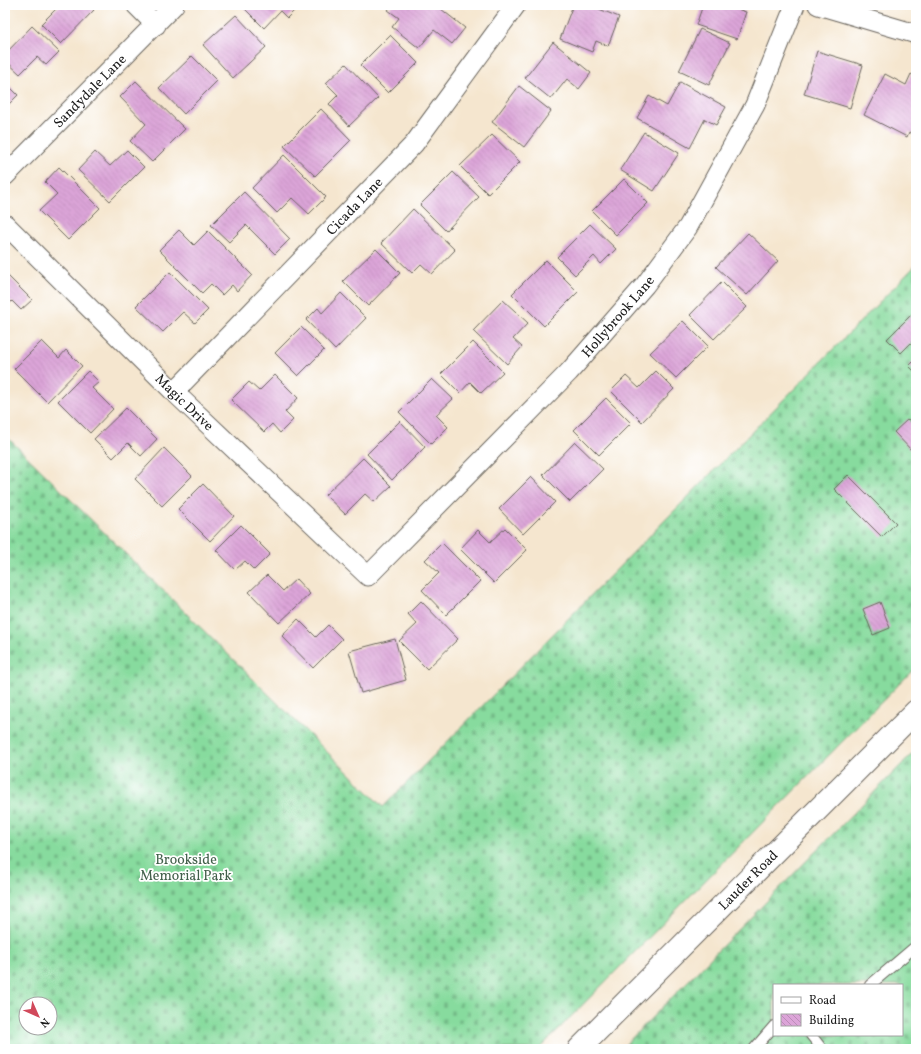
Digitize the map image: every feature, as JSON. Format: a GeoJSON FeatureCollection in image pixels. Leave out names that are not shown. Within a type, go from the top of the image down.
{"type":"FeatureCollection","features":[{"type":"Feature","properties":{"kind":"main road","name":"Lauder Road"},"geometry":{"type":"LineString","coordinates":[[579,1049],[916,711]]}},
{"type":"Feature","properties":{"kind":"street"},"geometry":{"type":"LineString","coordinates":[[136,5],[156,25]]}},
{"type":"Feature","properties":{"kind":"street","name":"Sandydale Lane"},"geometry":{"type":"LineString","coordinates":[[5,176],[156,25],[174,5]]}},
{"type":"Feature","properties":{"kind":"street","name":"Cicada Lane"},"geometry":{"type":"LineString","coordinates":[[174,392],[414,144],[516,5]]}},
{"type":"Feature","properties":{"kind":"street","name":"Hollybrook Lane"},"geometry":{"type":"LineString","coordinates":[[368,576],[569,372],[645,285],[688,227],[755,105],[795,5]]}},
{"type":"Feature","properties":{"kind":"street"},"geometry":{"type":"LineString","coordinates":[[818,5],[916,34]]}},
{"type":"Feature","properties":{"kind":"street","name":"Magic Drive"},"geometry":{"type":"LineString","coordinates":[[5,224],[174,392],[368,576]]}},
{"type":"Feature","properties":{"kind":"lane"},"geometry":{"type":"LineString","coordinates":[[871,984],[916,946]]}},
{"type":"Feature","properties":{"kind":"lane"},"geometry":{"type":"LineString","coordinates":[[754,1049],[773,1027]]}},
{"type":"Feature","properties":{"kind":"lane"},"geometry":{"type":"LineString","coordinates":[[812,1036],[822,1049]]}},
{"type":"Feature","properties":{"kind":"green space","name":"Brookside Memorial Park"},"geometry":{"type":"Polygon","coordinates":[[[916,265],[916,667],[539,1049],[5,1049],[6,436],[383,807],[916,265]]]}},
{"type":"Feature","properties":{"kind":"green space"},"geometry":{"type":"Polygon","coordinates":[[[916,750],[916,1049],[621,1049],[916,750]]]}},
{"type":"Feature","properties":{"kind":"building"},"geometry":{"type":"Polygon","coordinates":[[[60,5],[89,5],[94,10],[61,44],[41,24],[60,5]]]}},
{"type":"Feature","properties":{"kind":"building"},"geometry":{"type":"Polygon","coordinates":[[[241,5],[300,5],[287,18],[280,11],[264,28],[241,5]]]}},
{"type":"Feature","properties":{"kind":"building"},"geometry":{"type":"Polygon","coordinates":[[[392,5],[436,5],[465,28],[452,44],[434,30],[419,48],[392,27],[399,18],[388,10],[392,5]]]}},
{"type":"Feature","properties":{"kind":"building"},"geometry":{"type":"Polygon","coordinates":[[[573,5],[589,5],[619,17],[608,46],[596,41],[592,52],[560,39],[573,5]]]}},
{"type":"Feature","properties":{"kind":"building"},"geometry":{"type":"Polygon","coordinates":[[[703,5],[738,5],[737,9],[746,12],[737,39],[696,25],[703,5]]]}},
{"type":"Feature","properties":{"kind":"building"},"geometry":{"type":"Polygon","coordinates":[[[236,15],[266,47],[233,78],[203,45],[236,15]]]}},
{"type":"Feature","properties":{"kind":"building"},"geometry":{"type":"Polygon","coordinates":[[[32,26],[59,52],[46,65],[37,57],[20,74],[5,60],[5,54],[32,26]]]}},
{"type":"Feature","properties":{"kind":"building"},"geometry":{"type":"Polygon","coordinates":[[[700,29],[730,43],[709,85],[679,71],[700,29]]]}},
{"type":"Feature","properties":{"kind":"building"},"geometry":{"type":"Polygon","coordinates":[[[390,35],[418,63],[388,93],[360,65],[390,35]]]}},
{"type":"Feature","properties":{"kind":"building"},"geometry":{"type":"Polygon","coordinates":[[[553,42],[591,73],[579,89],[567,79],[551,99],[525,78],[553,42]]]}},
{"type":"Feature","properties":{"kind":"building"},"geometry":{"type":"Polygon","coordinates":[[[817,51],[863,65],[850,108],[804,94],[817,51]]]}},
{"type":"Feature","properties":{"kind":"building"},"geometry":{"type":"Polygon","coordinates":[[[192,56],[217,81],[184,114],[159,88],[192,56]]]}},
{"type":"Feature","properties":{"kind":"building"},"geometry":{"type":"Polygon","coordinates":[[[346,64],[378,98],[349,126],[329,104],[338,95],[326,83],[346,64]]]}},
{"type":"Feature","properties":{"kind":"building"},"geometry":{"type":"Polygon","coordinates":[[[885,74],[906,85],[911,74],[916,77],[916,135],[909,132],[907,137],[864,115],[885,74]]]}},
{"type":"Feature","properties":{"kind":"building"},"geometry":{"type":"Polygon","coordinates":[[[136,81],[185,129],[152,162],[130,141],[146,124],[120,97],[136,81]]]}},
{"type":"Feature","properties":{"kind":"building"},"geometry":{"type":"Polygon","coordinates":[[[5,82],[18,95],[5,108],[5,82]]]}},
{"type":"Feature","properties":{"kind":"building"},"geometry":{"type":"Polygon","coordinates":[[[680,82],[726,107],[716,125],[705,119],[690,148],[637,118],[649,96],[667,106],[680,82]]]}},
{"type":"Feature","properties":{"kind":"building"},"geometry":{"type":"Polygon","coordinates":[[[519,86],[551,111],[524,147],[492,122],[519,86]]]}},
{"type":"Feature","properties":{"kind":"building"},"geometry":{"type":"Polygon","coordinates":[[[321,109],[351,140],[315,176],[284,146],[321,109]]]}},
{"type":"Feature","properties":{"kind":"building"},"geometry":{"type":"Polygon","coordinates":[[[644,132],[679,153],[654,191],[620,170],[644,132]]]}},
{"type":"Feature","properties":{"kind":"building"},"geometry":{"type":"Polygon","coordinates":[[[492,135],[520,162],[488,194],[460,166],[492,135]]]}},
{"type":"Feature","properties":{"kind":"building"},"geometry":{"type":"Polygon","coordinates":[[[127,150],[144,167],[110,201],[78,170],[95,152],[110,166],[127,150]]]}},
{"type":"Feature","properties":{"kind":"building"},"geometry":{"type":"Polygon","coordinates":[[[284,155],[326,197],[309,214],[292,198],[277,213],[252,188],[284,155]]]}},
{"type":"Feature","properties":{"kind":"building"},"geometry":{"type":"Polygon","coordinates":[[[59,167],[100,208],[68,240],[39,211],[57,194],[45,182],[59,167]]]}},
{"type":"Feature","properties":{"kind":"building"},"geometry":{"type":"Polygon","coordinates":[[[453,172],[479,197],[446,231],[420,205],[453,172]]]}},
{"type":"Feature","properties":{"kind":"building"},"geometry":{"type":"Polygon","coordinates":[[[624,179],[648,203],[616,235],[592,211],[624,179]]]}},
{"type":"Feature","properties":{"kind":"building"},"geometry":{"type":"Polygon","coordinates":[[[244,192],[290,239],[275,254],[246,225],[229,242],[211,225],[244,192]]]}},
{"type":"Feature","properties":{"kind":"building"},"geometry":{"type":"Polygon","coordinates":[[[413,209],[455,250],[432,274],[421,264],[412,273],[381,243],[413,209]]]}},
{"type":"Feature","properties":{"kind":"building"},"geometry":{"type":"Polygon","coordinates":[[[590,224],[616,249],[601,264],[594,256],[575,275],[557,257],[590,224]]]}},
{"type":"Feature","properties":{"kind":"building"},"geometry":{"type":"Polygon","coordinates":[[[179,230],[194,245],[208,231],[252,275],[237,291],[232,285],[222,295],[211,284],[202,293],[159,250],[179,230]]]}},
{"type":"Feature","properties":{"kind":"building"},"geometry":{"type":"Polygon","coordinates":[[[748,233],[778,261],[747,295],[716,267],[748,233]]]}},
{"type":"Feature","properties":{"kind":"building"},"geometry":{"type":"Polygon","coordinates":[[[376,249],[400,273],[368,306],[343,281],[376,249]]]}},
{"type":"Feature","properties":{"kind":"building"},"geometry":{"type":"Polygon","coordinates":[[[546,260],[578,292],[544,326],[512,294],[546,260]]]}},
{"type":"Feature","properties":{"kind":"building"},"geometry":{"type":"Polygon","coordinates":[[[170,272],[208,310],[195,323],[183,312],[163,332],[136,306],[170,272]]]}},
{"type":"Feature","properties":{"kind":"building"},"geometry":{"type":"Polygon","coordinates":[[[5,273],[32,300],[21,310],[12,301],[5,308],[5,273]]]}},
{"type":"Feature","properties":{"kind":"building"},"geometry":{"type":"Polygon","coordinates":[[[722,282],[747,307],[714,339],[690,315],[722,282]]]}},
{"type":"Feature","properties":{"kind":"building"},"geometry":{"type":"Polygon","coordinates":[[[341,293],[366,318],[335,350],[306,320],[318,308],[322,313],[341,293]]]}},
{"type":"Feature","properties":{"kind":"building"},"geometry":{"type":"Polygon","coordinates":[[[503,300],[528,323],[513,339],[522,347],[507,364],[473,331],[503,300]]]}},
{"type":"Feature","properties":{"kind":"building"},"geometry":{"type":"Polygon","coordinates":[[[911,315],[916,320],[916,338],[901,353],[887,339],[911,315]]]}},
{"type":"Feature","properties":{"kind":"building"},"geometry":{"type":"Polygon","coordinates":[[[683,321],[708,346],[676,378],[650,353],[683,321]]]}},
{"type":"Feature","properties":{"kind":"building"},"geometry":{"type":"Polygon","coordinates":[[[301,327],[324,350],[298,376],[275,353],[301,327]]]}},
{"type":"Feature","properties":{"kind":"building"},"geometry":{"type":"Polygon","coordinates":[[[42,341],[59,358],[66,350],[82,366],[47,402],[14,369],[42,341]]]}},
{"type":"Feature","properties":{"kind":"building"},"geometry":{"type":"Polygon","coordinates":[[[473,342],[503,372],[481,393],[470,382],[460,393],[441,374],[473,342]]]}},
{"type":"Feature","properties":{"kind":"building"},"geometry":{"type":"Polygon","coordinates":[[[916,359],[916,373],[909,366],[916,359]]]}},
{"type":"Feature","properties":{"kind":"building"},"geometry":{"type":"Polygon","coordinates":[[[88,371],[99,382],[92,388],[113,409],[90,433],[58,401],[88,371]]]}},
{"type":"Feature","properties":{"kind":"building"},"geometry":{"type":"Polygon","coordinates":[[[656,371],[674,389],[642,422],[611,391],[626,376],[639,388],[656,371]]]}},
{"type":"Feature","properties":{"kind":"building"},"geometry":{"type":"Polygon","coordinates":[[[275,375],[298,398],[285,412],[293,420],[280,433],[272,424],[264,432],[231,400],[249,382],[259,391],[275,375]]]}},
{"type":"Feature","properties":{"kind":"building"},"geometry":{"type":"Polygon","coordinates":[[[432,379],[453,399],[436,415],[448,427],[431,444],[399,412],[432,379]]]}},
{"type":"Feature","properties":{"kind":"building"},"geometry":{"type":"Polygon","coordinates":[[[606,398],[631,423],[599,455],[574,430],[606,398]]]}},
{"type":"Feature","properties":{"kind":"building"},"geometry":{"type":"Polygon","coordinates":[[[126,408],[157,439],[141,456],[128,443],[113,458],[94,439],[126,408]]]}},
{"type":"Feature","properties":{"kind":"building"},"geometry":{"type":"Polygon","coordinates":[[[908,419],[916,427],[916,449],[913,452],[894,432],[908,419]]]}},
{"type":"Feature","properties":{"kind":"building"},"geometry":{"type":"Polygon","coordinates":[[[400,421],[425,447],[392,480],[367,454],[400,421]]]}},
{"type":"Feature","properties":{"kind":"building"},"geometry":{"type":"Polygon","coordinates":[[[575,442],[603,469],[570,502],[543,475],[575,442]]]}},
{"type":"Feature","properties":{"kind":"building"},"geometry":{"type":"Polygon","coordinates":[[[164,448],[192,476],[162,506],[135,479],[164,448]]]}},
{"type":"Feature","properties":{"kind":"building"},"geometry":{"type":"Polygon","coordinates":[[[363,458],[391,486],[374,502],[365,494],[345,514],[325,495],[363,458]]]}},
{"type":"Feature","properties":{"kind":"building"},"geometry":{"type":"Polygon","coordinates":[[[848,475],[896,523],[882,537],[834,489],[848,475]]]}},
{"type":"Feature","properties":{"kind":"building"},"geometry":{"type":"Polygon","coordinates":[[[531,477],[555,502],[523,534],[499,509],[531,477]]]}},
{"type":"Feature","properties":{"kind":"building"},"geometry":{"type":"Polygon","coordinates":[[[203,484],[234,516],[210,541],[178,509],[203,484]]]}},
{"type":"Feature","properties":{"kind":"building"},"geometry":{"type":"Polygon","coordinates":[[[241,525],[270,554],[254,570],[245,561],[235,570],[216,550],[241,525]]]}},
{"type":"Feature","properties":{"kind":"building"},"geometry":{"type":"Polygon","coordinates":[[[505,528],[527,550],[494,583],[460,549],[478,530],[490,542],[505,528]]]}},
{"type":"Feature","properties":{"kind":"building"},"geometry":{"type":"Polygon","coordinates":[[[442,543],[480,581],[446,615],[422,590],[439,573],[425,560],[442,543]]]}},
{"type":"Feature","properties":{"kind":"building"},"geometry":{"type":"Polygon","coordinates":[[[267,575],[283,591],[296,579],[310,594],[279,623],[249,592],[267,575]]]}},
{"type":"Feature","properties":{"kind":"building"},"geometry":{"type":"Polygon","coordinates":[[[421,601],[458,639],[427,669],[399,641],[417,624],[408,614],[421,601]]]}},
{"type":"Feature","properties":{"kind":"building"},"geometry":{"type":"Polygon","coordinates":[[[880,602],[890,628],[873,635],[863,609],[880,602]]]}},
{"type":"Feature","properties":{"kind":"building"},"geometry":{"type":"Polygon","coordinates":[[[298,619],[316,637],[328,625],[342,639],[313,668],[282,636],[298,619]]]}},
{"type":"Feature","properties":{"kind":"building"},"geometry":{"type":"Polygon","coordinates":[[[395,639],[406,680],[361,693],[349,651],[395,639]]]}}]}
